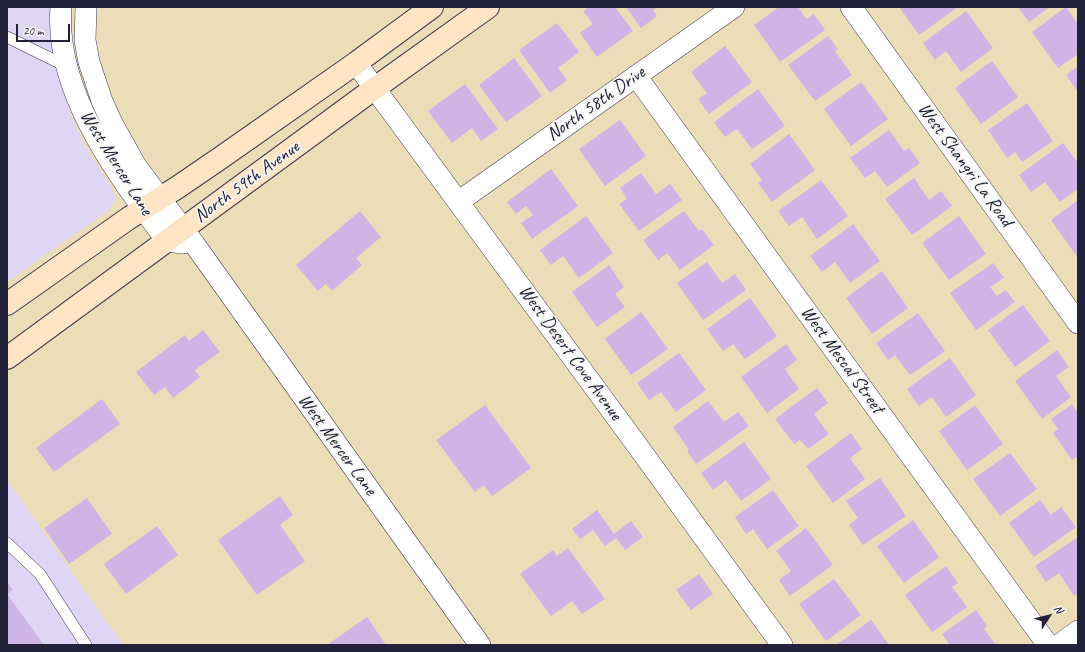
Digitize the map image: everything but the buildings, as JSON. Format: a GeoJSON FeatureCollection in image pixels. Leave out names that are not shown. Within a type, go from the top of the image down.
{"type":"FeatureCollection","features":[{"type":"Feature","properties":{"kind":"main road","name":"North 59th Avenue"},"geometry":{"type":"LineString","coordinates":[[7,304],[129,218],[219,159],[356,63],[432,7]]}},
{"type":"Feature","properties":{"kind":"main road","name":"North 59th Avenue"},"geometry":{"type":"LineString","coordinates":[[7,358],[182,238],[375,88],[488,7]]}},
{"type":"Feature","properties":{"kind":"street","name":"West Mercer Lane"},"geometry":{"type":"LineString","coordinates":[[61,7],[60,31],[62,51],[66,66],[79,103],[96,137],[182,238],[480,645]]}},
{"type":"Feature","properties":{"kind":"street","name":"West Mercer Lane"},"geometry":{"type":"LineString","coordinates":[[86,7],[86,47],[89,62],[102,101],[124,146],[136,166],[152,203]]}},
{"type":"Feature","properties":{"kind":"street","name":"North 58th Drive"},"geometry":{"type":"LineString","coordinates":[[458,202],[734,7]]}},
{"type":"Feature","properties":{"kind":"street","name":"West Shangri La Road"},"geometry":{"type":"LineString","coordinates":[[851,7],[1078,323]]}},
{"type":"Feature","properties":{"kind":"street","name":"West Desert Cove Avenue"},"geometry":{"type":"LineString","coordinates":[[356,63],[782,645]]}},
{"type":"Feature","properties":{"kind":"street","name":"West Mescal Street"},"geometry":{"type":"LineString","coordinates":[[636,76],[1048,645]]}},
{"type":"Feature","properties":{"kind":"street"},"geometry":{"type":"LineString","coordinates":[[1059,645],[1078,631]]}},
{"type":"Feature","properties":{"kind":"lane"},"geometry":{"type":"LineString","coordinates":[[7,37],[66,66]]}},
{"type":"Feature","properties":{"kind":"lane"},"geometry":{"type":"LineString","coordinates":[[7,543],[40,574],[86,645]]}},
{"type":"Feature","properties":{"kind":"shaded area"},"geometry":{"type":"Polygon","coordinates":[[[7,7],[52,7],[53,47],[67,105],[84,145],[111,186],[116,198],[109,210],[7,282],[7,7]]]}},
{"type":"Feature","properties":{"kind":"shaded area"},"geometry":{"type":"Polygon","coordinates":[[[7,480],[123,645],[7,645],[7,480]]]}}]}
